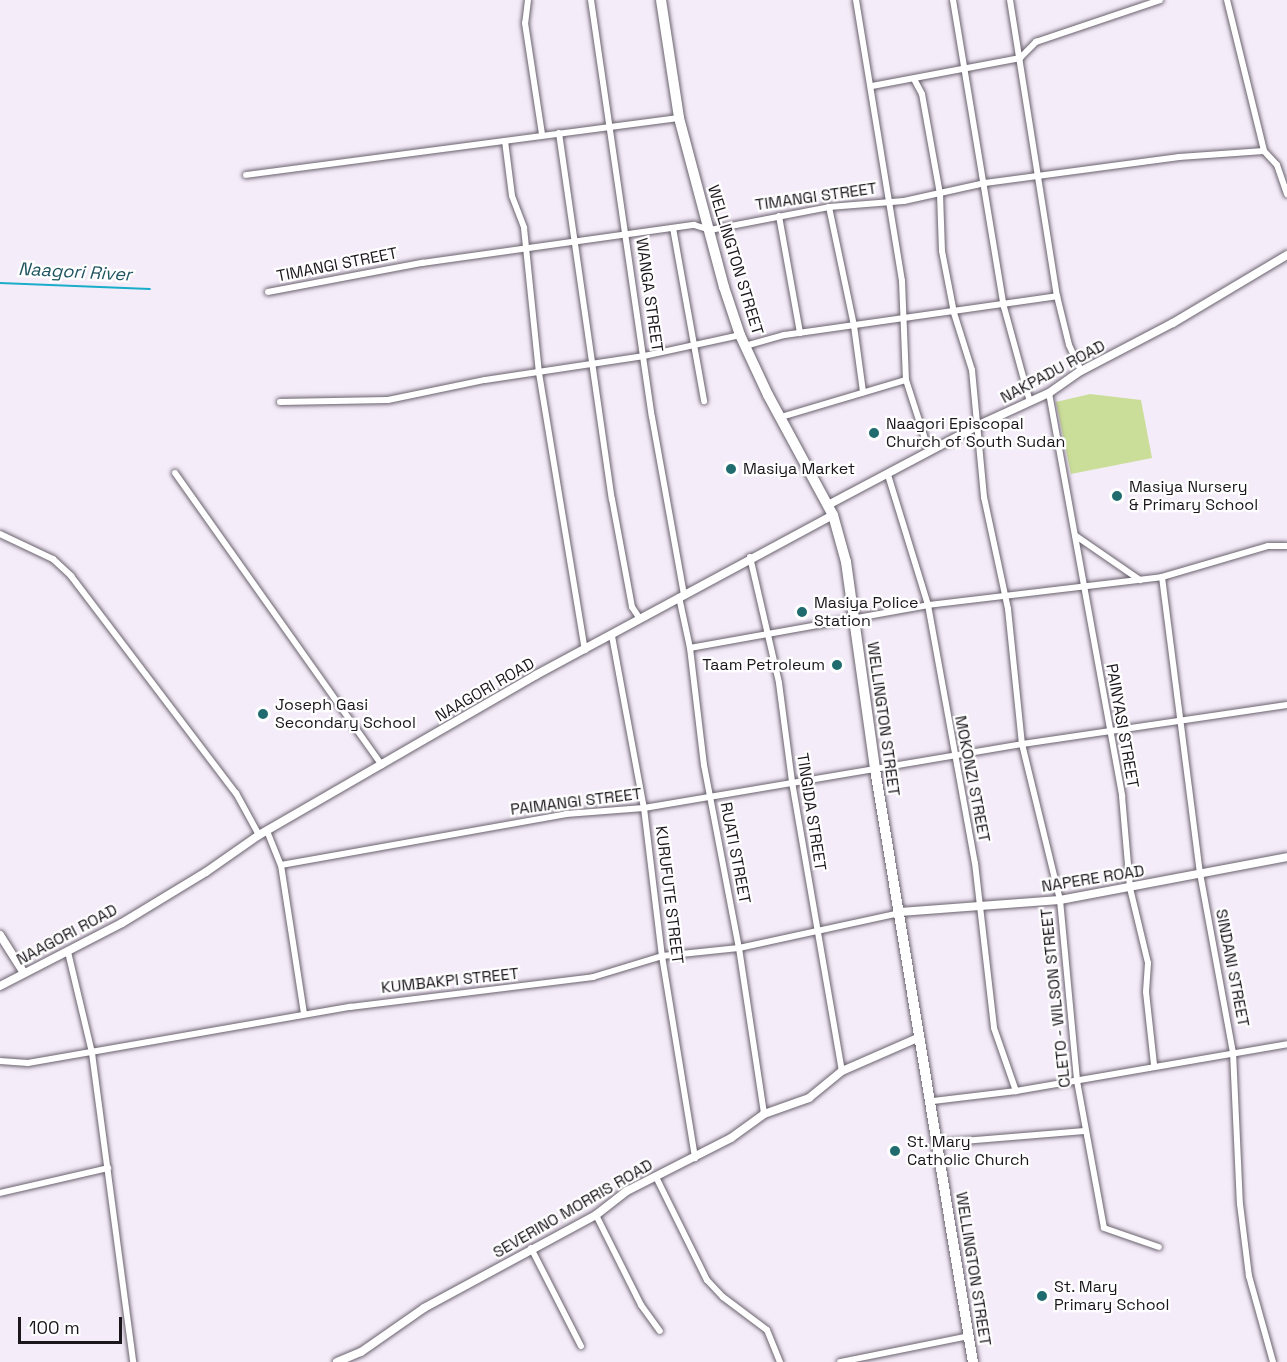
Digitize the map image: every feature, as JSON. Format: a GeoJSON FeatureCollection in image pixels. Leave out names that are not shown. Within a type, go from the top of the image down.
{"type":"FeatureCollection","features":[{"type":"Feature","properties":{"kind":"main road","name":"WELLINGTON STREET"},"geometry":{"type":"LineString","coordinates":[[661,0],[679,118],[740,335],[780,417],[830,510],[846,562],[875,769],[933,1101],[973,1362]]}},
{"type":"Feature","properties":{"kind":"street"},"geometry":{"type":"LineString","coordinates":[[528,0],[525,23],[542,134]]}},
{"type":"Feature","properties":{"kind":"street","name":"WANGA STREET"},"geometry":{"type":"LineString","coordinates":[[591,0],[607,126],[627,236],[681,596]]}},
{"type":"Feature","properties":{"kind":"street"},"geometry":{"type":"LineString","coordinates":[[856,0],[872,86],[887,201],[902,281],[906,380],[929,451]]}},
{"type":"Feature","properties":{"kind":"street"},"geometry":{"type":"LineString","coordinates":[[953,0],[1004,303],[1030,402]]}},
{"type":"Feature","properties":{"kind":"street"},"geometry":{"type":"LineString","coordinates":[[1010,0],[1036,177],[1057,296],[1069,345],[1081,371]]}},
{"type":"Feature","properties":{"kind":"street"},"geometry":{"type":"LineString","coordinates":[[872,86],[1020,58],[1036,42],[1160,0]]}},
{"type":"Feature","properties":{"kind":"street"},"geometry":{"type":"LineString","coordinates":[[1227,0],[1264,151],[1277,165],[1287,194]]}},
{"type":"Feature","properties":{"kind":"street","name":"CLETO - WILSON STREET"},"geometry":{"type":"LineString","coordinates":[[914,79],[922,94],[940,194],[942,251],[954,313],[972,370],[984,497],[1005,597],[1022,744],[1060,900],[1077,1081],[1104,1228],[1159,1247]]}},
{"type":"Feature","properties":{"kind":"street"},"geometry":{"type":"LineString","coordinates":[[246,175],[506,141],[542,134],[679,118]]}},
{"type":"Feature","properties":{"kind":"street"},"geometry":{"type":"LineString","coordinates":[[559,133],[592,366],[632,607],[640,619]]}},
{"type":"Feature","properties":{"kind":"street"},"geometry":{"type":"LineString","coordinates":[[506,141],[512,196],[524,228],[539,373],[585,650]]}},
{"type":"Feature","properties":{"kind":"street","name":"TIMANGI STREET"},"geometry":{"type":"LineString","coordinates":[[268,292],[422,263],[525,252],[575,242],[694,225],[710,230],[829,207],[940,194],[985,183],[1179,157],[1264,151]]}},
{"type":"Feature","properties":{"kind":"street"},"geometry":{"type":"LineString","coordinates":[[829,207],[855,326],[862,392]]}},
{"type":"Feature","properties":{"kind":"street"},"geometry":{"type":"LineString","coordinates":[[778,216],[800,333]]}},
{"type":"Feature","properties":{"kind":"street"},"geometry":{"type":"LineString","coordinates":[[673,228],[704,401]]}},
{"type":"Feature","properties":{"kind":"street","name":"NAKPADU ROAD"},"geometry":{"type":"LineString","coordinates":[[830,510],[929,451],[1049,393],[1081,371],[1173,323],[1287,255]]}},
{"type":"Feature","properties":{"kind":"street"},"geometry":{"type":"LineString","coordinates":[[745,346],[800,333],[954,313],[1057,296]]}},
{"type":"Feature","properties":{"kind":"street"},"geometry":{"type":"LineString","coordinates":[[280,402],[388,400],[485,380],[592,366],[740,335]]}},
{"type":"Feature","properties":{"kind":"street"},"geometry":{"type":"LineString","coordinates":[[780,417],[906,380]]}},
{"type":"Feature","properties":{"kind":"street","name":"PAINYASI STREET"},"geometry":{"type":"LineString","coordinates":[[1049,393],[1076,536],[1107,732],[1113,743],[1122,796],[1130,888],[1148,963],[1146,992],[1154,1065]]}},
{"type":"Feature","properties":{"kind":"street"},"geometry":{"type":"LineString","coordinates":[[175,473],[382,765]]}},
{"type":"Feature","properties":{"kind":"street","name":"MOKONZI STREET"},"geometry":{"type":"LineString","coordinates":[[888,475],[928,605],[975,863],[994,1028],[1016,1091]]}},
{"type":"Feature","properties":{"kind":"street","name":"NAAGORI ROAD"},"geometry":{"type":"LineString","coordinates":[[0,986],[68,952],[206,872],[263,833],[830,510]]}},
{"type":"Feature","properties":{"kind":"street"},"geometry":{"type":"LineString","coordinates":[[0,534],[53,559],[71,576],[263,833],[281,865],[304,1014]]}},
{"type":"Feature","properties":{"kind":"street"},"geometry":{"type":"LineString","coordinates":[[1076,536],[1140,580]]}},
{"type":"Feature","properties":{"kind":"street"},"geometry":{"type":"LineString","coordinates":[[690,648],[854,621],[928,605],[1162,577],[1268,546],[1287,546]]}},
{"type":"Feature","properties":{"kind":"street","name":"TINGIDA STREET"},"geometry":{"type":"LineString","coordinates":[[750,557],[766,635],[779,683],[792,782],[842,1071]]}},
{"type":"Feature","properties":{"kind":"street","name":"SINDANI STREET"},"geometry":{"type":"LineString","coordinates":[[1162,577],[1200,873],[1233,1052],[1240,1204],[1248,1266],[1274,1362]]}},
{"type":"Feature","properties":{"kind":"street","name":"RUATI STREET"},"geometry":{"type":"LineString","coordinates":[[681,596],[710,795],[740,948],[764,1114]]}},
{"type":"Feature","properties":{"kind":"street","name":"KURUFUTE STREET"},"geometry":{"type":"LineString","coordinates":[[612,636],[644,808],[662,956],[695,1158]]}},
{"type":"Feature","properties":{"kind":"street","name":"PAIMANGI STREET"},"geometry":{"type":"LineString","coordinates":[[281,865],[566,814],[644,808],[1022,744],[1287,705]]}},
{"type":"Feature","properties":{"kind":"street","name":"NAPERE ROAD"},"geometry":{"type":"LineString","coordinates":[[900,912],[978,904],[1060,900],[1287,857]]}},
{"type":"Feature","properties":{"kind":"street","name":"KUMBAKPI STREET"},"geometry":{"type":"LineString","coordinates":[[0,1061],[28,1063],[304,1014],[593,977],[662,956],[740,948],[900,912]]}},
{"type":"Feature","properties":{"kind":"street"},"geometry":{"type":"LineString","coordinates":[[0,935],[24,973]]}},
{"type":"Feature","properties":{"kind":"street"},"geometry":{"type":"LineString","coordinates":[[68,952],[92,1053],[133,1362]]}},
{"type":"Feature","properties":{"kind":"street","name":"SEVERINO MORRIS ROAD"},"geometry":{"type":"LineString","coordinates":[[337,1362],[361,1352],[424,1308],[531,1248],[596,1215],[627,1191],[695,1158],[764,1114],[809,1098],[842,1071],[920,1037]]}},
{"type":"Feature","properties":{"kind":"street"},"geometry":{"type":"LineString","coordinates":[[933,1101],[1016,1091],[1154,1065],[1287,1044]]}},
{"type":"Feature","properties":{"kind":"street"},"geometry":{"type":"LineString","coordinates":[[939,1143],[1085,1131]]}},
{"type":"Feature","properties":{"kind":"street"},"geometry":{"type":"LineString","coordinates":[[0,1193],[108,1168]]}},
{"type":"Feature","properties":{"kind":"street"},"geometry":{"type":"LineString","coordinates":[[656,1177],[707,1280],[723,1297],[767,1330],[780,1362]]}},
{"type":"Feature","properties":{"kind":"street"},"geometry":{"type":"LineString","coordinates":[[596,1215],[641,1305],[660,1331]]}},
{"type":"Feature","properties":{"kind":"street"},"geometry":{"type":"LineString","coordinates":[[531,1248],[581,1346]]}},
{"type":"Feature","properties":{"kind":"street"},"geometry":{"type":"LineString","coordinates":[[840,1362],[969,1336]]}},
{"type":"Feature","properties":{"kind":"green space"},"geometry":{"type":"Polygon","coordinates":[[[1090,394],[1141,400],[1152,458],[1071,474],[1056,402],[1090,394]]]}},
{"type":"Feature","properties":{"kind":"waterway","name":"Naagori River"},"geometry":{"type":"LineString","coordinates":[[0,283],[150,289]]}},
{"type":"Feature","properties":{"kind":"place","name":"Naagori Episcopal Church of South Sudan"},"geometry":{"type":"Point","coordinates":[874,433]}},
{"type":"Feature","properties":{"kind":"place","name":"Masiya Market"},"geometry":{"type":"Point","coordinates":[731,469]}},
{"type":"Feature","properties":{"kind":"place","name":"Masiya Nursery & Primary School"},"geometry":{"type":"Point","coordinates":[1117,496]}},
{"type":"Feature","properties":{"kind":"place","name":"Masiya Police Station"},"geometry":{"type":"Point","coordinates":[802,612]}},
{"type":"Feature","properties":{"kind":"place","name":"Taam Petroleum"},"geometry":{"type":"Point","coordinates":[837,665]}},
{"type":"Feature","properties":{"kind":"place","name":"Joseph Gasi Secondary School"},"geometry":{"type":"Point","coordinates":[263,714]}},
{"type":"Feature","properties":{"kind":"place","name":"St. Mary Catholic Church"},"geometry":{"type":"Point","coordinates":[895,1151]}},
{"type":"Feature","properties":{"kind":"place","name":"St. Mary Primary School"},"geometry":{"type":"Point","coordinates":[1042,1296]}}]}
